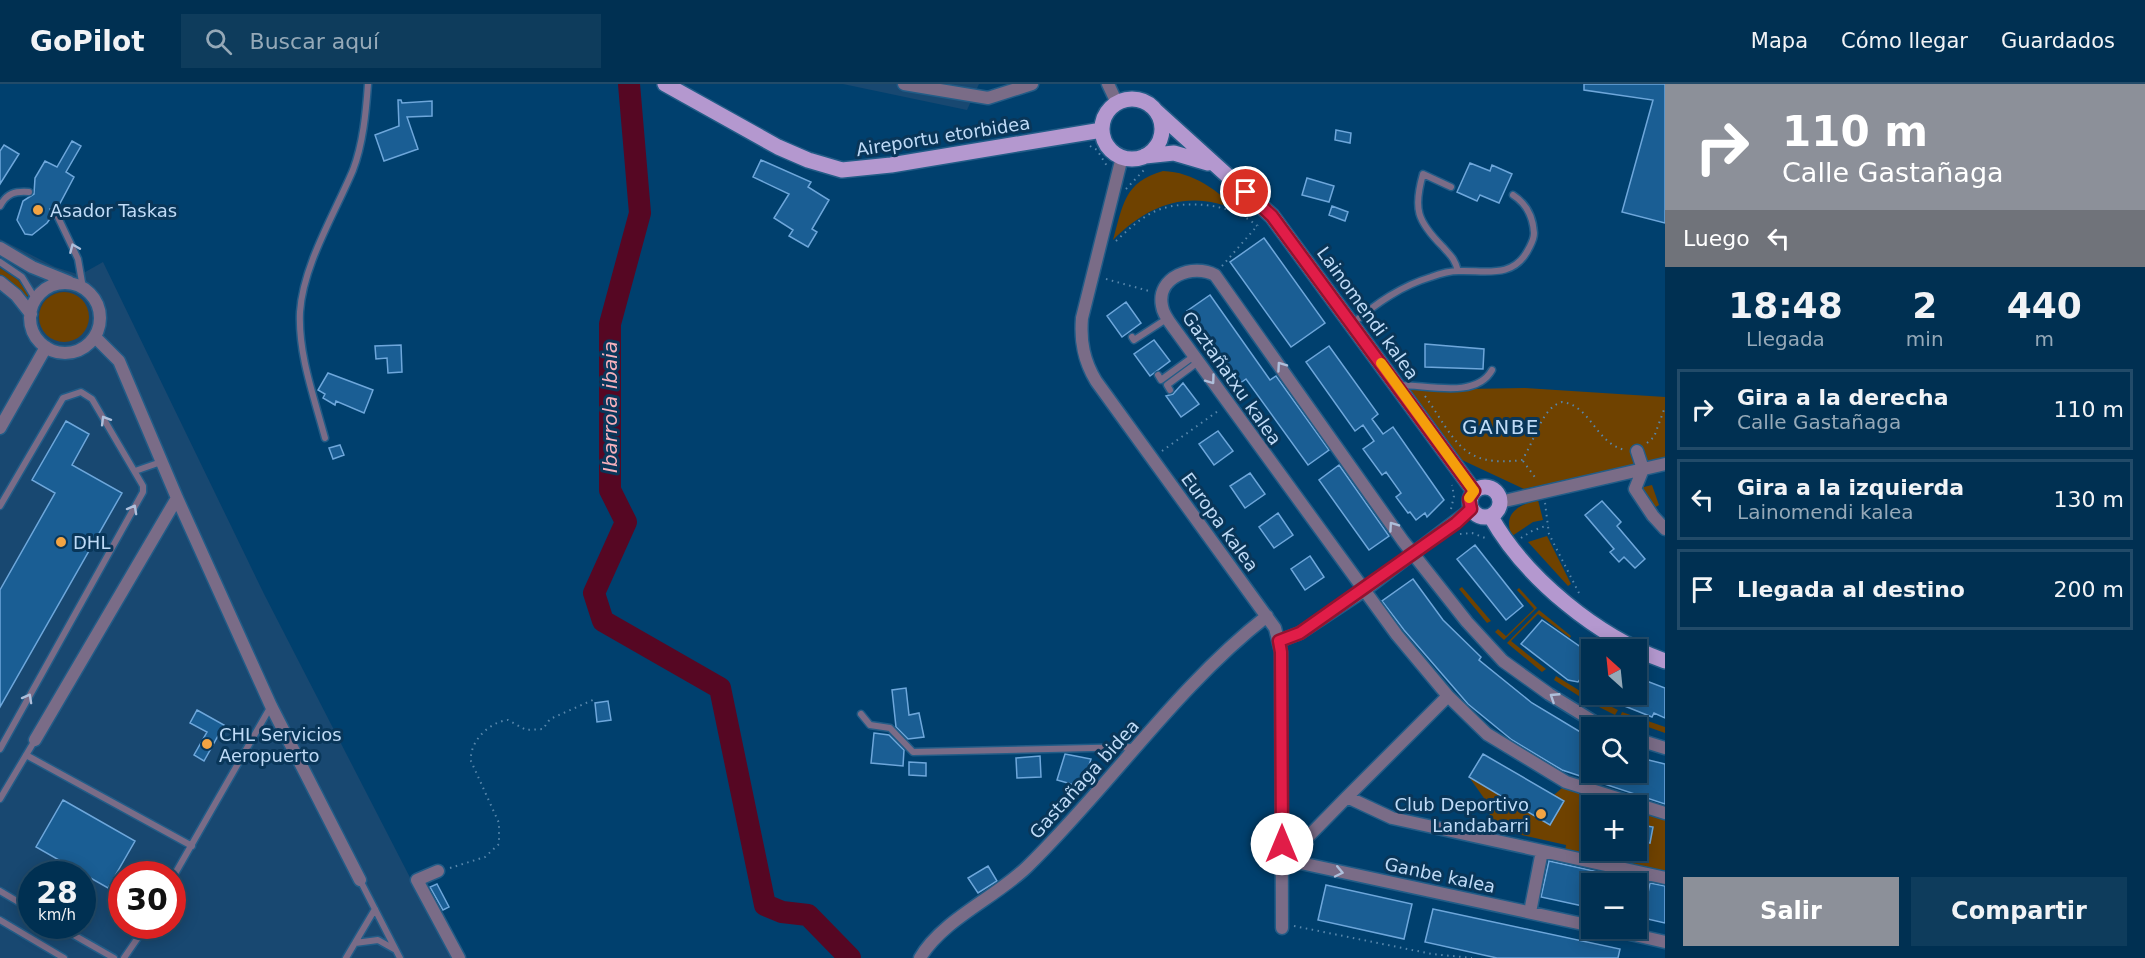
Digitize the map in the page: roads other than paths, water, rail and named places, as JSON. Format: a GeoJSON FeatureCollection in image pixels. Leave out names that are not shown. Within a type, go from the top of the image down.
{"type":"FeatureCollection","features":[{"type":"Feature","properties":{"kind":"main road","name":"Aireportu etorbidea"},"geometry":{"type":"LineString","coordinates":[[665,84],[778,147],[808,160],[842,170],[891,165],[1102,130]]}},
{"type":"Feature","properties":{"kind":"main road"},"geometry":{"type":"LineString","coordinates":[[1138,100],[1156,111],[1161,123],[1160,139],[1145,156],[1122,157],[1106,144],[1102,130],[1106,114],[1117,103],[1138,100]]}},
{"type":"Feature","properties":{"kind":"main road","name":"Lainomendi kalea"},"geometry":{"type":"LineString","coordinates":[[1156,111],[1272,216],[1474,491]]}},
{"type":"Feature","properties":{"kind":"main road","name":"Lainomendi kalea"},"geometry":{"type":"LineString","coordinates":[[1145,156],[1174,153],[1194,157],[1220,167]]}},
{"type":"Feature","properties":{"kind":"main road"},"geometry":{"type":"LineString","coordinates":[[1491,517],[1497,511],[1499,495],[1492,488],[1484,486],[1474,491],[1469,499],[1471,509],[1480,516],[1491,517],[1552,592],[1575,611],[1625,643],[1665,661]]}},
{"type":"Feature","properties":{"kind":"street"},"geometry":{"type":"LineString","coordinates":[[904,84],[979,98],[988,98],[1032,84]]}},
{"type":"Feature","properties":{"kind":"street"},"geometry":{"type":"LineString","coordinates":[[962,84],[979,98]]}},
{"type":"Feature","properties":{"kind":"street"},"geometry":{"type":"LineString","coordinates":[[1107,84],[1117,103]]}},
{"type":"Feature","properties":{"kind":"street","name":"Europa kalea"},"geometry":{"type":"LineString","coordinates":[[1122,157],[1082,318],[1080,339],[1096,381],[1275,628],[1281,652],[1282,926]]}},
{"type":"Feature","properties":{"kind":"street"},"geometry":{"type":"LineString","coordinates":[[0,248],[32,267],[78,286],[98,305],[99,327],[87,345],[67,353],[46,347],[34,333],[31,314],[36,300],[55,285],[78,286]]}},
{"type":"Feature","properties":{"kind":"street","name":"Gaztañatxu kalea"},"geometry":{"type":"LineString","coordinates":[[1413,555],[1215,275],[1199,268],[1182,273],[1170,281],[1163,294],[1162,309],[1168,318],[1397,635],[1448,696],[1487,734],[1566,782],[1665,813]]}},
{"type":"Feature","properties":{"kind":"street"},"geometry":{"type":"LineString","coordinates":[[0,282],[16,295],[31,314]]}},
{"type":"Feature","properties":{"kind":"street"},"geometry":{"type":"LineString","coordinates":[[94,337],[119,361],[161,462],[271,706],[360,880]]}},
{"type":"Feature","properties":{"kind":"street"},"geometry":{"type":"LineString","coordinates":[[0,428],[46,347]]}},
{"type":"Feature","properties":{"kind":"street"},"geometry":{"type":"LineString","coordinates":[[1637,451],[1643,469],[1635,489],[1665,529]]}},
{"type":"Feature","properties":{"kind":"street"},"geometry":{"type":"LineString","coordinates":[[1500,501],[1665,464]]}},
{"type":"Feature","properties":{"kind":"street"},"geometry":{"type":"LineString","coordinates":[[35,740],[177,498]]}},
{"type":"Feature","properties":{"kind":"street"},"geometry":{"type":"LineString","coordinates":[[1279,641],[1300,633],[1365,590],[1471,509]]}},
{"type":"Feature","properties":{"kind":"street"},"geometry":{"type":"LineString","coordinates":[[1413,555],[1467,622],[1503,661],[1586,717]]}},
{"type":"Feature","properties":{"kind":"street","name":"Gastañaga bidea"},"geometry":{"type":"LineString","coordinates":[[920,958],[941,934],[1016,878],[1053,841],[1136,747],[1236,640],[1267,616]]}},
{"type":"Feature","properties":{"kind":"street"},"geometry":{"type":"LineString","coordinates":[[1300,845],[1448,696]]}},
{"type":"Feature","properties":{"kind":"street"},"geometry":{"type":"LineString","coordinates":[[1647,742],[1665,748]]}},
{"type":"Feature","properties":{"kind":"street"},"geometry":{"type":"LineString","coordinates":[[1347,797],[1392,818],[1640,873]]}},
{"type":"Feature","properties":{"kind":"street"},"geometry":{"type":"LineString","coordinates":[[1530,912],[1542,851]]}},
{"type":"Feature","properties":{"kind":"street","name":"Ganbe kalea"},"geometry":{"type":"LineString","coordinates":[[1282,859],[1581,924]]}},
{"type":"Feature","properties":{"kind":"street"},"geometry":{"type":"LineString","coordinates":[[438,872],[417,880],[459,958]]}},
{"type":"Feature","properties":{"kind":"street"},"geometry":{"type":"LineString","coordinates":[[1647,875],[1665,878]]}},
{"type":"Feature","properties":{"kind":"street"},"geometry":{"type":"LineString","coordinates":[[1647,936],[1665,942]]}},
{"type":"Feature","properties":{"kind":"lane"},"geometry":{"type":"LineString","coordinates":[[325,438],[302,350],[300,311],[314,255],[354,167],[366,114],[368,84]]}},
{"type":"Feature","properties":{"kind":"lane"},"geometry":{"type":"LineString","coordinates":[[1451,187],[1423,174],[1417,198],[1419,213],[1426,229],[1455,258],[1458,271]]}},
{"type":"Feature","properties":{"kind":"lane"},"geometry":{"type":"LineString","coordinates":[[0,206],[5,196],[17,191],[29,192]]}},
{"type":"Feature","properties":{"kind":"lane"},"geometry":{"type":"LineString","coordinates":[[1352,324],[1381,299],[1432,276],[1458,271],[1501,272],[1515,266],[1525,256],[1534,239],[1533,220],[1524,202],[1513,195]]}},
{"type":"Feature","properties":{"kind":"lane"},"geometry":{"type":"LineString","coordinates":[[55,211],[78,259],[78,286]]}},
{"type":"Feature","properties":{"kind":"lane"},"geometry":{"type":"LineString","coordinates":[[0,262],[22,277],[36,300]]}},
{"type":"Feature","properties":{"kind":"lane"},"geometry":{"type":"LineString","coordinates":[[1132,337],[1134,340],[1168,318]]}},
{"type":"Feature","properties":{"kind":"lane"},"geometry":{"type":"LineString","coordinates":[[1158,375],[1161,380],[1196,359]]}},
{"type":"Feature","properties":{"kind":"lane"},"geometry":{"type":"LineString","coordinates":[[1170,390],[1167,386],[1196,359]]}},
{"type":"Feature","properties":{"kind":"lane"},"geometry":{"type":"LineString","coordinates":[[1396,385],[1462,387],[1479,384],[1492,370]]}},
{"type":"Feature","properties":{"kind":"lane"},"geometry":{"type":"LineString","coordinates":[[0,506],[63,398],[81,392],[92,399],[135,471],[143,492],[0,749]]}},
{"type":"Feature","properties":{"kind":"lane"},"geometry":{"type":"LineString","coordinates":[[135,471],[161,462]]}},
{"type":"Feature","properties":{"kind":"lane"},"geometry":{"type":"LineString","coordinates":[[183,861],[271,706]]}},
{"type":"Feature","properties":{"kind":"lane"},"geometry":{"type":"LineString","coordinates":[[861,714],[870,725],[890,728],[913,752],[1136,747]]}},
{"type":"Feature","properties":{"kind":"lane"},"geometry":{"type":"LineString","coordinates":[[0,799],[35,740]]}},
{"type":"Feature","properties":{"kind":"lane"},"geometry":{"type":"LineString","coordinates":[[26,754],[192,846]]}},
{"type":"Feature","properties":{"kind":"lane"},"geometry":{"type":"LineString","coordinates":[[360,880],[400,958]]}},
{"type":"Feature","properties":{"kind":"lane"},"geometry":{"type":"LineString","coordinates":[[0,891],[18,902]]}},
{"type":"Feature","properties":{"kind":"lane"},"geometry":{"type":"LineString","coordinates":[[346,958],[375,909]]}},
{"type":"Feature","properties":{"kind":"lane"},"geometry":{"type":"LineString","coordinates":[[0,920],[64,958]]}},
{"type":"Feature","properties":{"kind":"lane"},"geometry":{"type":"LineString","coordinates":[[81,939],[114,958]]}},
{"type":"Feature","properties":{"kind":"lane"},"geometry":{"type":"LineString","coordinates":[[124,958],[137,939]]}},
{"type":"Feature","properties":{"kind":"lane"},"geometry":{"type":"LineString","coordinates":[[355,943],[378,940],[396,950]]}},
{"type":"Feature","properties":{"kind":"waterway","name":"Ibarrola ibaia"},"geometry":{"type":"LineString","coordinates":[[629,84],[640,213],[610,324],[610,490],[626,522],[594,593],[603,621],[720,688],[765,905],[782,912],[808,915],[850,958]]}},
{"type":"Feature","properties":{"kind":"place","name":"Asador Taskas"},"geometry":{"type":"Point","coordinates":[38,210]}},
{"type":"Feature","properties":{"kind":"place","name":"DHL"},"geometry":{"type":"Point","coordinates":[61,542]}},
{"type":"Feature","properties":{"kind":"place","name":"CHL Servicios Aeropuerto"},"geometry":{"type":"Point","coordinates":[207,744]}},
{"type":"Feature","properties":{"kind":"place","name":"Club Deportivo Landabarri"},"geometry":{"type":"Point","coordinates":[1541,814]}},
{"type":"Feature","properties":{"kind":"district","name":"GANBE"},"geometry":{"type":"Point","coordinates":[1501,427]}}]}
